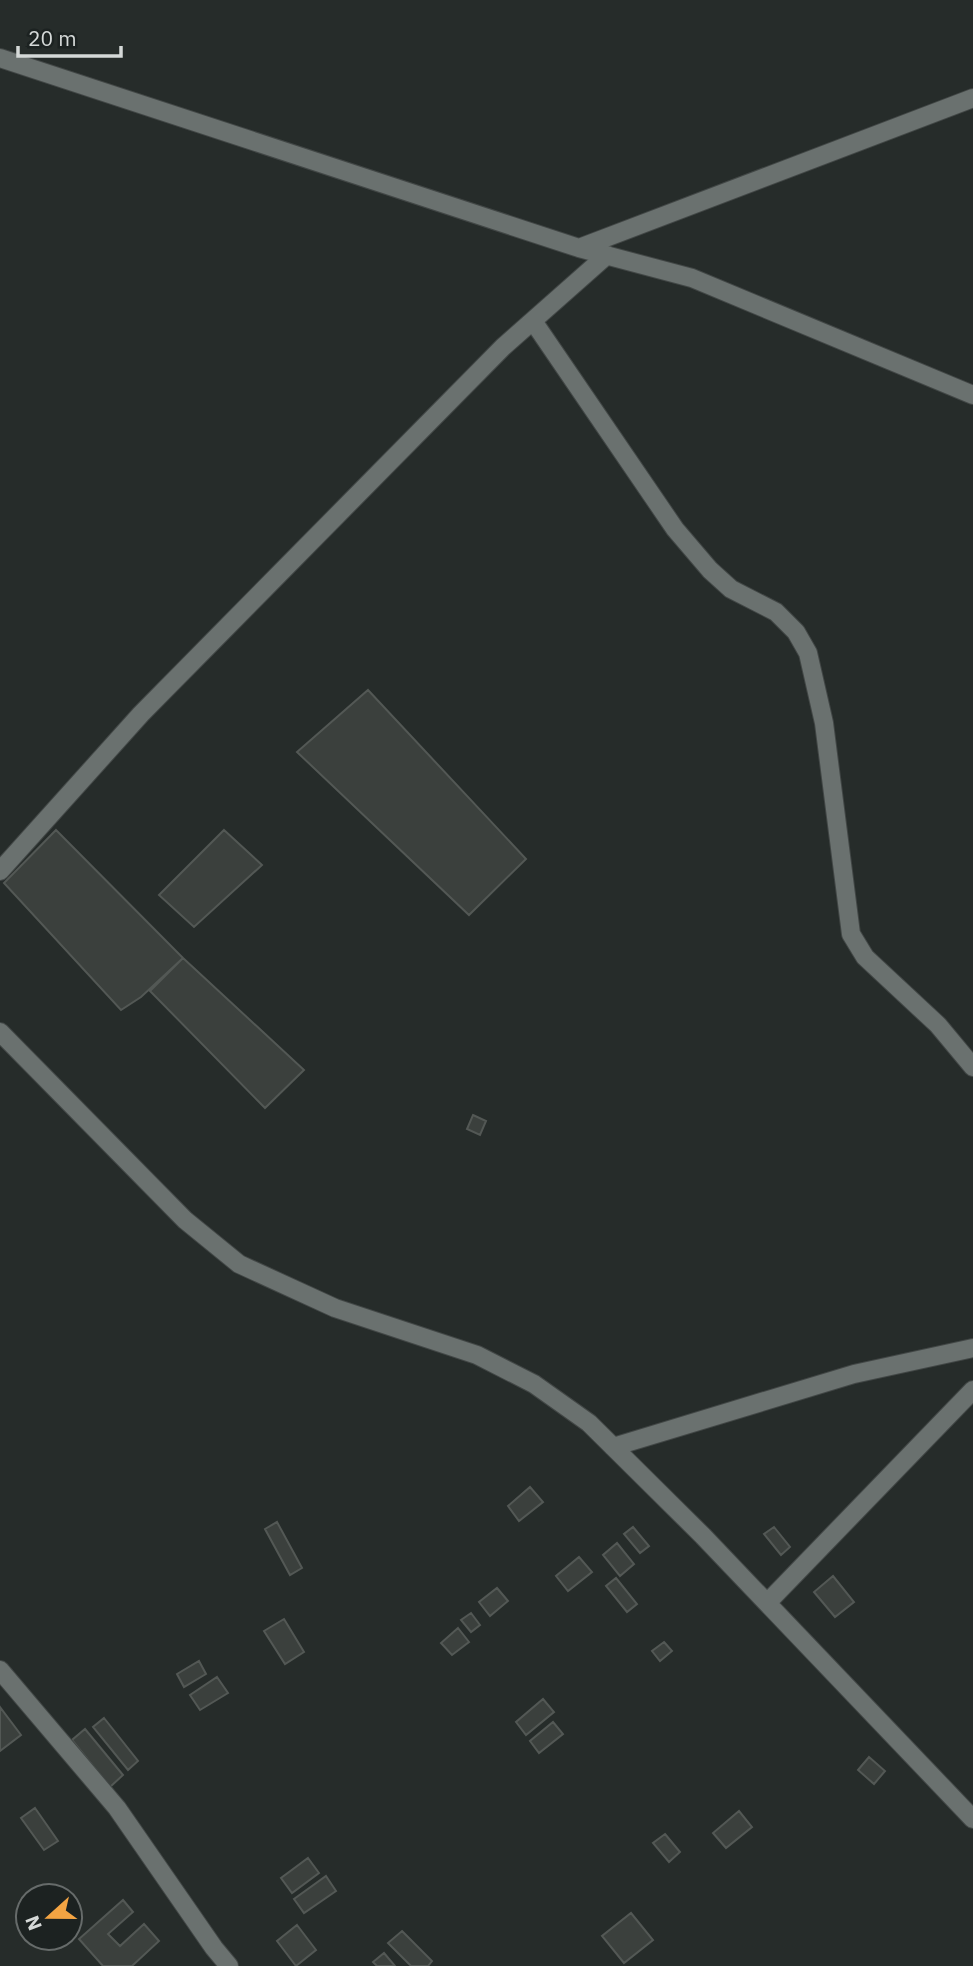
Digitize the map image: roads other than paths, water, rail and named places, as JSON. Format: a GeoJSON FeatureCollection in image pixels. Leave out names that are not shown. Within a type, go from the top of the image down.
{"type":"FeatureCollection","features":[{"type":"Feature","properties":{"kind":"street"},"geometry":{"type":"LineString","coordinates":[[0,58],[579,248],[692,278],[973,395]]}},
{"type":"Feature","properties":{"kind":"street"},"geometry":{"type":"LineString","coordinates":[[579,248],[973,98]]}},
{"type":"Feature","properties":{"kind":"street"},"geometry":{"type":"LineString","coordinates":[[0,871],[141,714],[494,357],[607,255]]}},
{"type":"Feature","properties":{"kind":"street"},"geometry":{"type":"LineString","coordinates":[[533,321],[675,529],[709,570],[731,589],[776,612],[796,632],[808,653],[824,723],[851,934],[865,957],[938,1025],[973,1067]]}},
{"type":"Feature","properties":{"kind":"street"},"geometry":{"type":"LineString","coordinates":[[0,1032],[185,1220],[239,1264],[335,1308],[477,1355],[534,1384],[589,1423],[973,1819]]}},
{"type":"Feature","properties":{"kind":"street"},"geometry":{"type":"LineString","coordinates":[[613,1447],[854,1374],[973,1348]]}},
{"type":"Feature","properties":{"kind":"street"},"geometry":{"type":"LineString","coordinates":[[766,1603],[973,1390]]}},
{"type":"Feature","properties":{"kind":"street"},"geometry":{"type":"LineString","coordinates":[[0,1670],[117,1808],[229,1966]]}}]}
